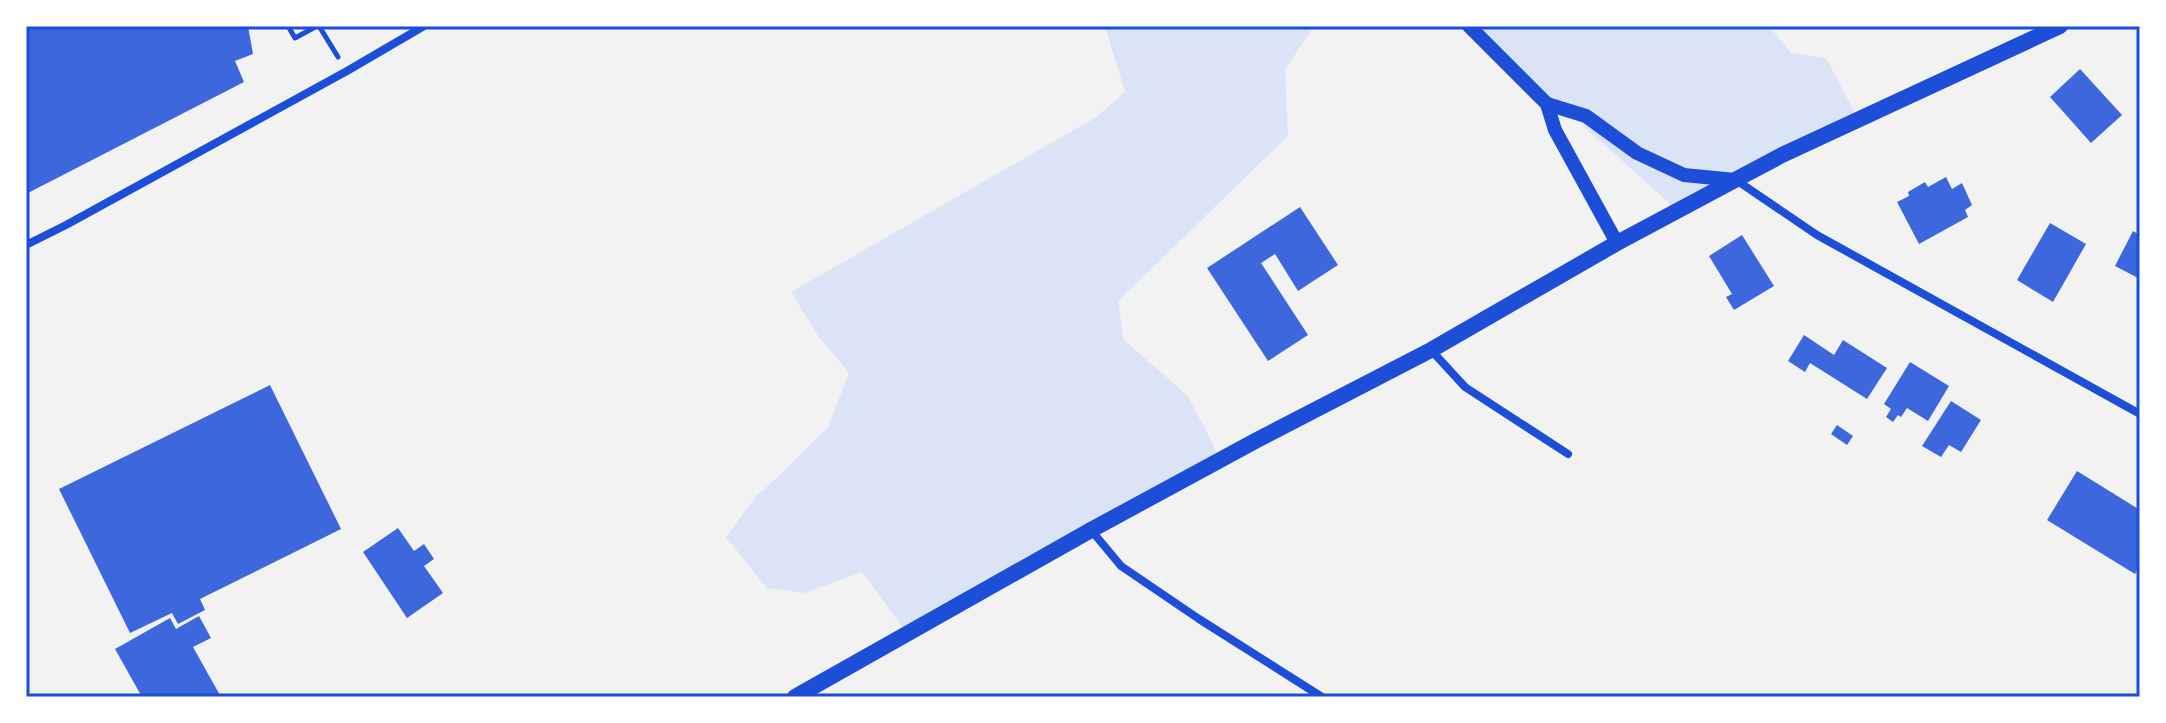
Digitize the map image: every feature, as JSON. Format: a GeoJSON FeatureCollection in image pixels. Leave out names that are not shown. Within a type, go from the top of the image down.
{"type":"FeatureCollection","features":[{"type":"Feature","properties":{"kind":"main road"},"geometry":{"type":"LineString","coordinates":[[795,697],[1091,530],[1431,350],[1617,243],[1782,155],[2060,26]]}},
{"type":"Feature","properties":{"kind":"street"},"geometry":{"type":"LineString","coordinates":[[26,245],[424,26]]}},
{"type":"Feature","properties":{"kind":"street"},"geometry":{"type":"LineString","coordinates":[[1469,26],[1547,104],[1555,130],[1617,243]]}},
{"type":"Feature","properties":{"kind":"street"},"geometry":{"type":"LineString","coordinates":[[1547,104],[1586,116],[1637,153],[1684,175],[1735,180],[1817,235],[2140,414]]}},
{"type":"Feature","properties":{"kind":"street"},"geometry":{"type":"LineString","coordinates":[[1431,350],[1465,387],[1568,454]]}},
{"type":"Feature","properties":{"kind":"street"},"geometry":{"type":"LineString","coordinates":[[1091,530],[1121,566],[1322,697]]}},
{"type":"Feature","properties":{"kind":"path"},"geometry":{"type":"LineString","coordinates":[[288,26],[295,38],[318,26],[347,71]]}},
{"type":"Feature","properties":{"kind":"shaded area"},"geometry":{"type":"Polygon","coordinates":[[[1105,26],[1314,26],[1285,70],[1288,136],[1118,301],[1124,340],[1187,395],[1218,460],[903,628],[862,572],[804,593],[767,588],[726,537],[756,496],[828,427],[849,373],[818,336],[791,292],[1095,118],[1125,92],[1105,26]]]}},
{"type":"Feature","properties":{"kind":"shaded area"},"geometry":{"type":"Polygon","coordinates":[[[1468,26],[1769,26],[1791,53],[1826,58],[1855,113],[1678,211],[1468,26]]]}},
{"type":"Feature","properties":{"kind":"building"},"geometry":{"type":"Polygon","coordinates":[[[26,26],[248,26],[253,54],[235,61],[244,82],[26,194],[26,26]]]}},
{"type":"Feature","properties":{"kind":"building"},"geometry":{"type":"Polygon","coordinates":[[[2080,69],[2122,115],[2091,143],[2050,97],[2080,69]]]}},
{"type":"Feature","properties":{"kind":"building"},"geometry":{"type":"Polygon","coordinates":[[[1946,177],[1952,189],[1962,183],[1972,205],[1965,210],[1968,217],[1919,244],[1897,202],[1925,182],[1928,187],[1946,177]]]}},
{"type":"Feature","properties":{"kind":"building"},"geometry":{"type":"Polygon","coordinates":[[[1300,207],[1338,265],[1298,291],[1275,254],[1261,263],[1308,335],[1268,361],[1207,268],[1300,207]]]}},
{"type":"Feature","properties":{"kind":"building"},"geometry":{"type":"Polygon","coordinates":[[[2050,223],[2086,244],[2053,302],[2017,280],[2050,223]]]}},
{"type":"Feature","properties":{"kind":"building"},"geometry":{"type":"Polygon","coordinates":[[[2133,231],[2140,235],[2140,279],[2115,266],[2133,231]]]}},
{"type":"Feature","properties":{"kind":"building"},"geometry":{"type":"Polygon","coordinates":[[[1742,235],[1774,286],[1734,310],[1726,297],[1732,294],[1709,256],[1742,235]]]}},
{"type":"Feature","properties":{"kind":"building"},"geometry":{"type":"Polygon","coordinates":[[[1804,335],[1834,355],[1843,340],[1887,368],[1867,399],[1810,363],[1805,372],[1788,361],[1804,335]]]}},
{"type":"Feature","properties":{"kind":"building"},"geometry":{"type":"Polygon","coordinates":[[[1910,362],[1949,386],[1928,421],[1907,408],[1893,422],[1886,417],[1891,409],[1884,404],[1910,362]]]}},
{"type":"Feature","properties":{"kind":"building"},"geometry":{"type":"Polygon","coordinates":[[[270,385],[341,529],[200,599],[205,610],[178,624],[172,613],[130,633],[59,489],[270,385]]]}},
{"type":"Feature","properties":{"kind":"building"},"geometry":{"type":"Polygon","coordinates":[[[1951,401],[1981,420],[1961,452],[1949,445],[1941,457],[1922,446],[1951,401]]]}},
{"type":"Feature","properties":{"kind":"building"},"geometry":{"type":"Polygon","coordinates":[[[1837,425],[1853,436],[1847,445],[1831,434],[1837,425]]]}},
{"type":"Feature","properties":{"kind":"building"},"geometry":{"type":"Polygon","coordinates":[[[2077,471],[2140,510],[2140,566],[2135,574],[2047,520],[2077,471]]]}},
{"type":"Feature","properties":{"kind":"building"},"geometry":{"type":"Polygon","coordinates":[[[398,528],[414,551],[424,544],[434,559],[424,566],[443,593],[407,618],[363,552],[398,528]]]}},
{"type":"Feature","properties":{"kind":"building"},"geometry":{"type":"Polygon","coordinates":[[[199,616],[211,638],[193,647],[221,697],[142,697],[115,649],[170,618],[176,629],[199,616]]]}}]}
